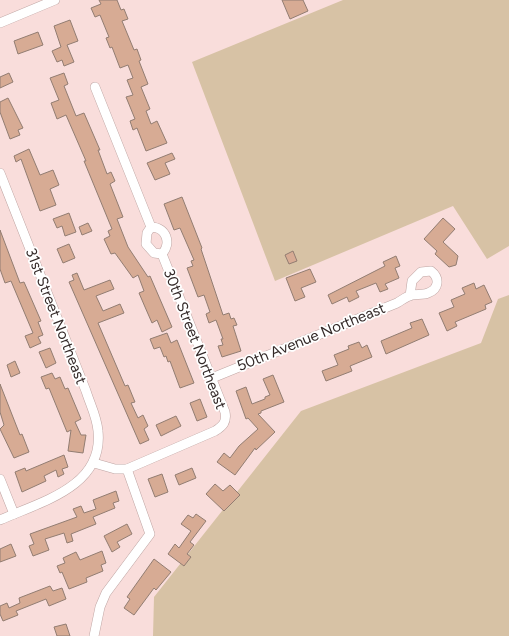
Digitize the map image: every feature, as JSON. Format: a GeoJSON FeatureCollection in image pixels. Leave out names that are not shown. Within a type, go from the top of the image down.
{"type":"FeatureCollection","features":[{"type":"Feature","properties":{"kind":"street"},"geometry":{"type":"LineString","coordinates":[[0,23],[55,0]]}},
{"type":"Feature","properties":{"kind":"street"},"geometry":{"type":"LineString","coordinates":[[94,87],[151,227]]}},
{"type":"Feature","properties":{"kind":"street","name":"31st Street Northeast"},"geometry":{"type":"LineString","coordinates":[[0,172],[96,419],[99,439],[94,463]]}},
{"type":"Feature","properties":{"kind":"street","name":"30th Street Northeast"},"geometry":{"type":"LineString","coordinates":[[151,227],[161,229],[167,237],[166,248],[162,254],[154,253],[146,244],[146,233],[151,227]]}},
{"type":"Feature","properties":{"kind":"street","name":"30th Street Northeast"},"geometry":{"type":"LineString","coordinates":[[127,469],[214,431],[224,424],[225,412],[162,254]]}},
{"type":"Feature","properties":{"kind":"street","name":"50th Avenue Northeast"},"geometry":{"type":"LineString","coordinates":[[212,378],[398,303],[410,296]]}},
{"type":"Feature","properties":{"kind":"street"},"geometry":{"type":"LineString","coordinates":[[0,520],[75,485],[87,473],[94,463],[114,469],[127,469],[150,534],[106,593],[100,607],[94,636]]}},
{"type":"Feature","properties":{"kind":"street"},"geometry":{"type":"LineString","coordinates":[[0,479],[14,514]]}},
{"type":"Feature","properties":{"kind":"shaded area"},"geometry":{"type":"Polygon","coordinates":[[[343,0],[509,0],[509,246],[487,259],[453,206],[275,281],[192,62],[343,0]]]}},
{"type":"Feature","properties":{"kind":"shaded area"},"geometry":{"type":"Polygon","coordinates":[[[509,295],[509,636],[153,636],[154,597],[301,411],[481,343],[498,299],[509,295]]]}},
{"type":"Feature","properties":{"kind":"building"},"geometry":{"type":"Polygon","coordinates":[[[99,0],[117,0],[121,10],[124,9],[128,19],[122,21],[134,50],[137,49],[141,60],[139,61],[148,84],[141,87],[150,109],[146,111],[151,124],[157,121],[167,143],[146,151],[137,128],[133,130],[130,121],[135,119],[126,97],[133,95],[127,80],[133,78],[128,65],[120,68],[112,47],[110,48],[106,38],[109,37],[100,15],[95,17],[91,8],[101,4],[99,0]]]}},
{"type":"Feature","properties":{"kind":"building"},"geometry":{"type":"Polygon","coordinates":[[[282,0],[303,0],[308,11],[290,19],[282,0]]]}},
{"type":"Feature","properties":{"kind":"building"},"geometry":{"type":"Polygon","coordinates":[[[70,20],[78,41],[67,45],[74,62],[64,66],[62,60],[57,62],[52,51],[61,47],[54,26],[70,20]]]}},
{"type":"Feature","properties":{"kind":"building"},"geometry":{"type":"Polygon","coordinates":[[[38,32],[43,45],[18,54],[14,41],[38,32]]]}},
{"type":"Feature","properties":{"kind":"building"},"geometry":{"type":"Polygon","coordinates":[[[9,73],[13,82],[0,88],[0,77],[9,73]]]}},
{"type":"Feature","properties":{"kind":"building"},"geometry":{"type":"Polygon","coordinates":[[[64,73],[68,84],[64,86],[76,116],[84,113],[100,150],[98,150],[107,174],[111,172],[115,181],[110,184],[123,217],[117,219],[128,247],[148,277],[150,276],[172,327],[162,332],[157,320],[152,323],[139,293],[144,291],[138,275],[133,278],[115,253],[111,254],[104,239],[110,236],[108,231],[112,229],[84,161],[86,161],[66,115],[57,119],[51,103],[59,100],[50,78],[64,73]]]}},
{"type":"Feature","properties":{"kind":"building"},"geometry":{"type":"Polygon","coordinates":[[[8,98],[23,128],[18,130],[20,135],[10,139],[0,112],[0,102],[8,98]]]}},
{"type":"Feature","properties":{"kind":"building"},"geometry":{"type":"Polygon","coordinates":[[[29,149],[40,175],[53,170],[59,185],[50,189],[56,205],[40,211],[21,159],[16,162],[14,156],[29,149]]]}},
{"type":"Feature","properties":{"kind":"building"},"geometry":{"type":"Polygon","coordinates":[[[172,153],[175,159],[165,163],[170,174],[155,180],[147,163],[172,153]]]}},
{"type":"Feature","properties":{"kind":"building"},"geometry":{"type":"Polygon","coordinates":[[[182,197],[202,248],[201,249],[223,315],[229,313],[231,319],[234,318],[237,325],[233,326],[241,351],[222,357],[218,346],[223,345],[221,339],[223,339],[216,320],[209,323],[206,314],[210,312],[204,295],[198,297],[187,268],[193,266],[191,261],[194,260],[180,228],[174,230],[164,204],[182,197]]]}},
{"type":"Feature","properties":{"kind":"building"},"geometry":{"type":"Polygon","coordinates":[[[69,213],[76,232],[65,236],[62,226],[57,228],[53,219],[69,213]]]}},
{"type":"Feature","properties":{"kind":"building"},"geometry":{"type":"Polygon","coordinates":[[[443,218],[455,229],[443,242],[458,256],[456,265],[449,267],[435,254],[437,251],[424,239],[443,218]]]}},
{"type":"Feature","properties":{"kind":"building"},"geometry":{"type":"Polygon","coordinates":[[[88,223],[92,231],[82,235],[79,227],[88,223]]]}},
{"type":"Feature","properties":{"kind":"building"},"geometry":{"type":"Polygon","coordinates":[[[0,230],[20,283],[24,282],[41,321],[38,322],[43,335],[38,337],[41,343],[30,348],[25,336],[33,333],[11,281],[5,283],[0,269],[0,230]]]}},
{"type":"Feature","properties":{"kind":"building"},"geometry":{"type":"Polygon","coordinates":[[[69,244],[75,258],[63,263],[57,249],[69,244]]]}},
{"type":"Feature","properties":{"kind":"building"},"geometry":{"type":"Polygon","coordinates":[[[293,251],[297,261],[289,264],[285,255],[293,251]]]}},
{"type":"Feature","properties":{"kind":"building"},"geometry":{"type":"Polygon","coordinates":[[[396,256],[400,266],[395,268],[399,278],[385,284],[388,289],[380,292],[376,283],[356,291],[359,297],[349,302],[347,297],[332,304],[328,295],[385,266],[383,262],[396,256]]]}},
{"type":"Feature","properties":{"kind":"building"},"geometry":{"type":"Polygon","coordinates":[[[310,269],[316,282],[301,288],[305,297],[295,301],[286,278],[310,269]]]}},
{"type":"Feature","properties":{"kind":"building"},"geometry":{"type":"Polygon","coordinates":[[[77,273],[84,290],[110,280],[114,289],[96,296],[103,311],[120,304],[124,313],[98,323],[125,386],[128,385],[135,402],[131,403],[138,418],[143,415],[148,426],[144,429],[149,440],[140,444],[69,282],[74,280],[72,275],[77,273]]]}},
{"type":"Feature","properties":{"kind":"building"},"geometry":{"type":"Polygon","coordinates":[[[474,283],[476,289],[484,285],[492,302],[485,305],[486,309],[455,322],[457,326],[447,331],[439,313],[454,307],[451,300],[465,294],[462,288],[474,283]]]}},
{"type":"Feature","properties":{"kind":"building"},"geometry":{"type":"Polygon","coordinates":[[[422,319],[429,335],[386,354],[381,341],[412,328],[410,323],[422,319]]]}},
{"type":"Feature","properties":{"kind":"building"},"geometry":{"type":"Polygon","coordinates":[[[167,333],[171,343],[177,340],[194,383],[180,388],[170,361],[168,362],[166,356],[164,357],[160,347],[154,349],[150,339],[167,333]]]}},
{"type":"Feature","properties":{"kind":"building"},"geometry":{"type":"Polygon","coordinates":[[[359,342],[362,348],[367,345],[372,357],[350,366],[352,371],[326,381],[322,371],[338,365],[334,355],[349,349],[348,346],[359,342]]]}},
{"type":"Feature","properties":{"kind":"building"},"geometry":{"type":"Polygon","coordinates":[[[50,348],[56,363],[46,368],[39,352],[50,348]]]}},
{"type":"Feature","properties":{"kind":"building"},"geometry":{"type":"Polygon","coordinates":[[[15,361],[20,373],[11,377],[7,365],[15,361]]]}},
{"type":"Feature","properties":{"kind":"building"},"geometry":{"type":"Polygon","coordinates":[[[52,373],[55,379],[60,377],[65,389],[68,388],[81,419],[75,422],[81,435],[86,435],[83,453],[68,451],[71,430],[67,432],[49,388],[46,389],[41,377],[52,373]]]}},
{"type":"Feature","properties":{"kind":"building"},"geometry":{"type":"Polygon","coordinates":[[[273,375],[284,402],[261,411],[261,413],[258,414],[275,432],[256,450],[255,448],[235,475],[217,462],[224,453],[230,458],[239,446],[258,429],[248,418],[246,419],[236,391],[246,387],[252,404],[265,399],[265,397],[270,395],[263,379],[273,375]]]}},
{"type":"Feature","properties":{"kind":"building"},"geometry":{"type":"Polygon","coordinates":[[[0,384],[20,435],[22,434],[29,452],[14,458],[0,429],[4,425],[0,412],[0,384]]]}},
{"type":"Feature","properties":{"kind":"building"},"geometry":{"type":"Polygon","coordinates":[[[200,399],[207,417],[197,421],[190,403],[200,399]]]}},
{"type":"Feature","properties":{"kind":"building"},"geometry":{"type":"Polygon","coordinates":[[[176,416],[181,426],[161,436],[156,425],[176,416]]]}},
{"type":"Feature","properties":{"kind":"building"},"geometry":{"type":"Polygon","coordinates":[[[64,455],[68,467],[62,469],[64,474],[58,477],[56,470],[44,476],[46,481],[22,492],[15,472],[25,468],[26,471],[64,455]]]}},
{"type":"Feature","properties":{"kind":"building"},"geometry":{"type":"Polygon","coordinates":[[[192,468],[196,478],[179,485],[175,475],[192,468]]]}},
{"type":"Feature","properties":{"kind":"building"},"geometry":{"type":"Polygon","coordinates":[[[162,474],[168,492],[155,497],[148,479],[162,474]]]}},
{"type":"Feature","properties":{"kind":"building"},"geometry":{"type":"Polygon","coordinates":[[[215,484],[223,491],[230,485],[240,495],[224,511],[206,494],[215,484]]]}},
{"type":"Feature","properties":{"kind":"building"},"geometry":{"type":"Polygon","coordinates":[[[116,491],[119,501],[113,503],[115,508],[93,517],[96,524],[71,534],[73,541],[67,543],[64,533],[45,539],[49,550],[33,556],[29,546],[34,544],[30,534],[77,517],[73,509],[81,506],[84,513],[96,509],[93,500],[116,491]]]}},
{"type":"Feature","properties":{"kind":"building"},"geometry":{"type":"Polygon","coordinates":[[[196,514],[206,521],[190,542],[194,545],[187,554],[191,557],[184,566],[168,554],[175,544],[179,548],[191,531],[181,524],[188,515],[193,518],[196,514]]]}},
{"type":"Feature","properties":{"kind":"building"},"geometry":{"type":"Polygon","coordinates":[[[127,524],[132,534],[117,542],[120,547],[112,552],[104,536],[127,524]]]}},
{"type":"Feature","properties":{"kind":"building"},"geometry":{"type":"Polygon","coordinates":[[[11,544],[16,556],[0,562],[0,549],[11,544]]]}},
{"type":"Feature","properties":{"kind":"building"},"geometry":{"type":"Polygon","coordinates":[[[102,551],[106,563],[101,565],[103,571],[86,578],[87,582],[69,589],[62,572],[60,573],[57,566],[65,563],[63,558],[76,552],[80,560],[102,551]]]}},
{"type":"Feature","properties":{"kind":"building"},"geometry":{"type":"Polygon","coordinates":[[[154,559],[171,572],[156,590],[154,588],[134,615],[124,608],[130,599],[127,597],[154,559]]]}},
{"type":"Feature","properties":{"kind":"building"},"geometry":{"type":"Polygon","coordinates":[[[50,586],[53,591],[62,588],[66,599],[49,606],[46,599],[16,611],[18,615],[3,621],[0,614],[0,606],[7,603],[9,608],[20,603],[19,598],[50,586]]]}},
{"type":"Feature","properties":{"kind":"building"},"geometry":{"type":"Polygon","coordinates":[[[66,624],[70,636],[57,636],[54,627],[66,624]]]}}]}
